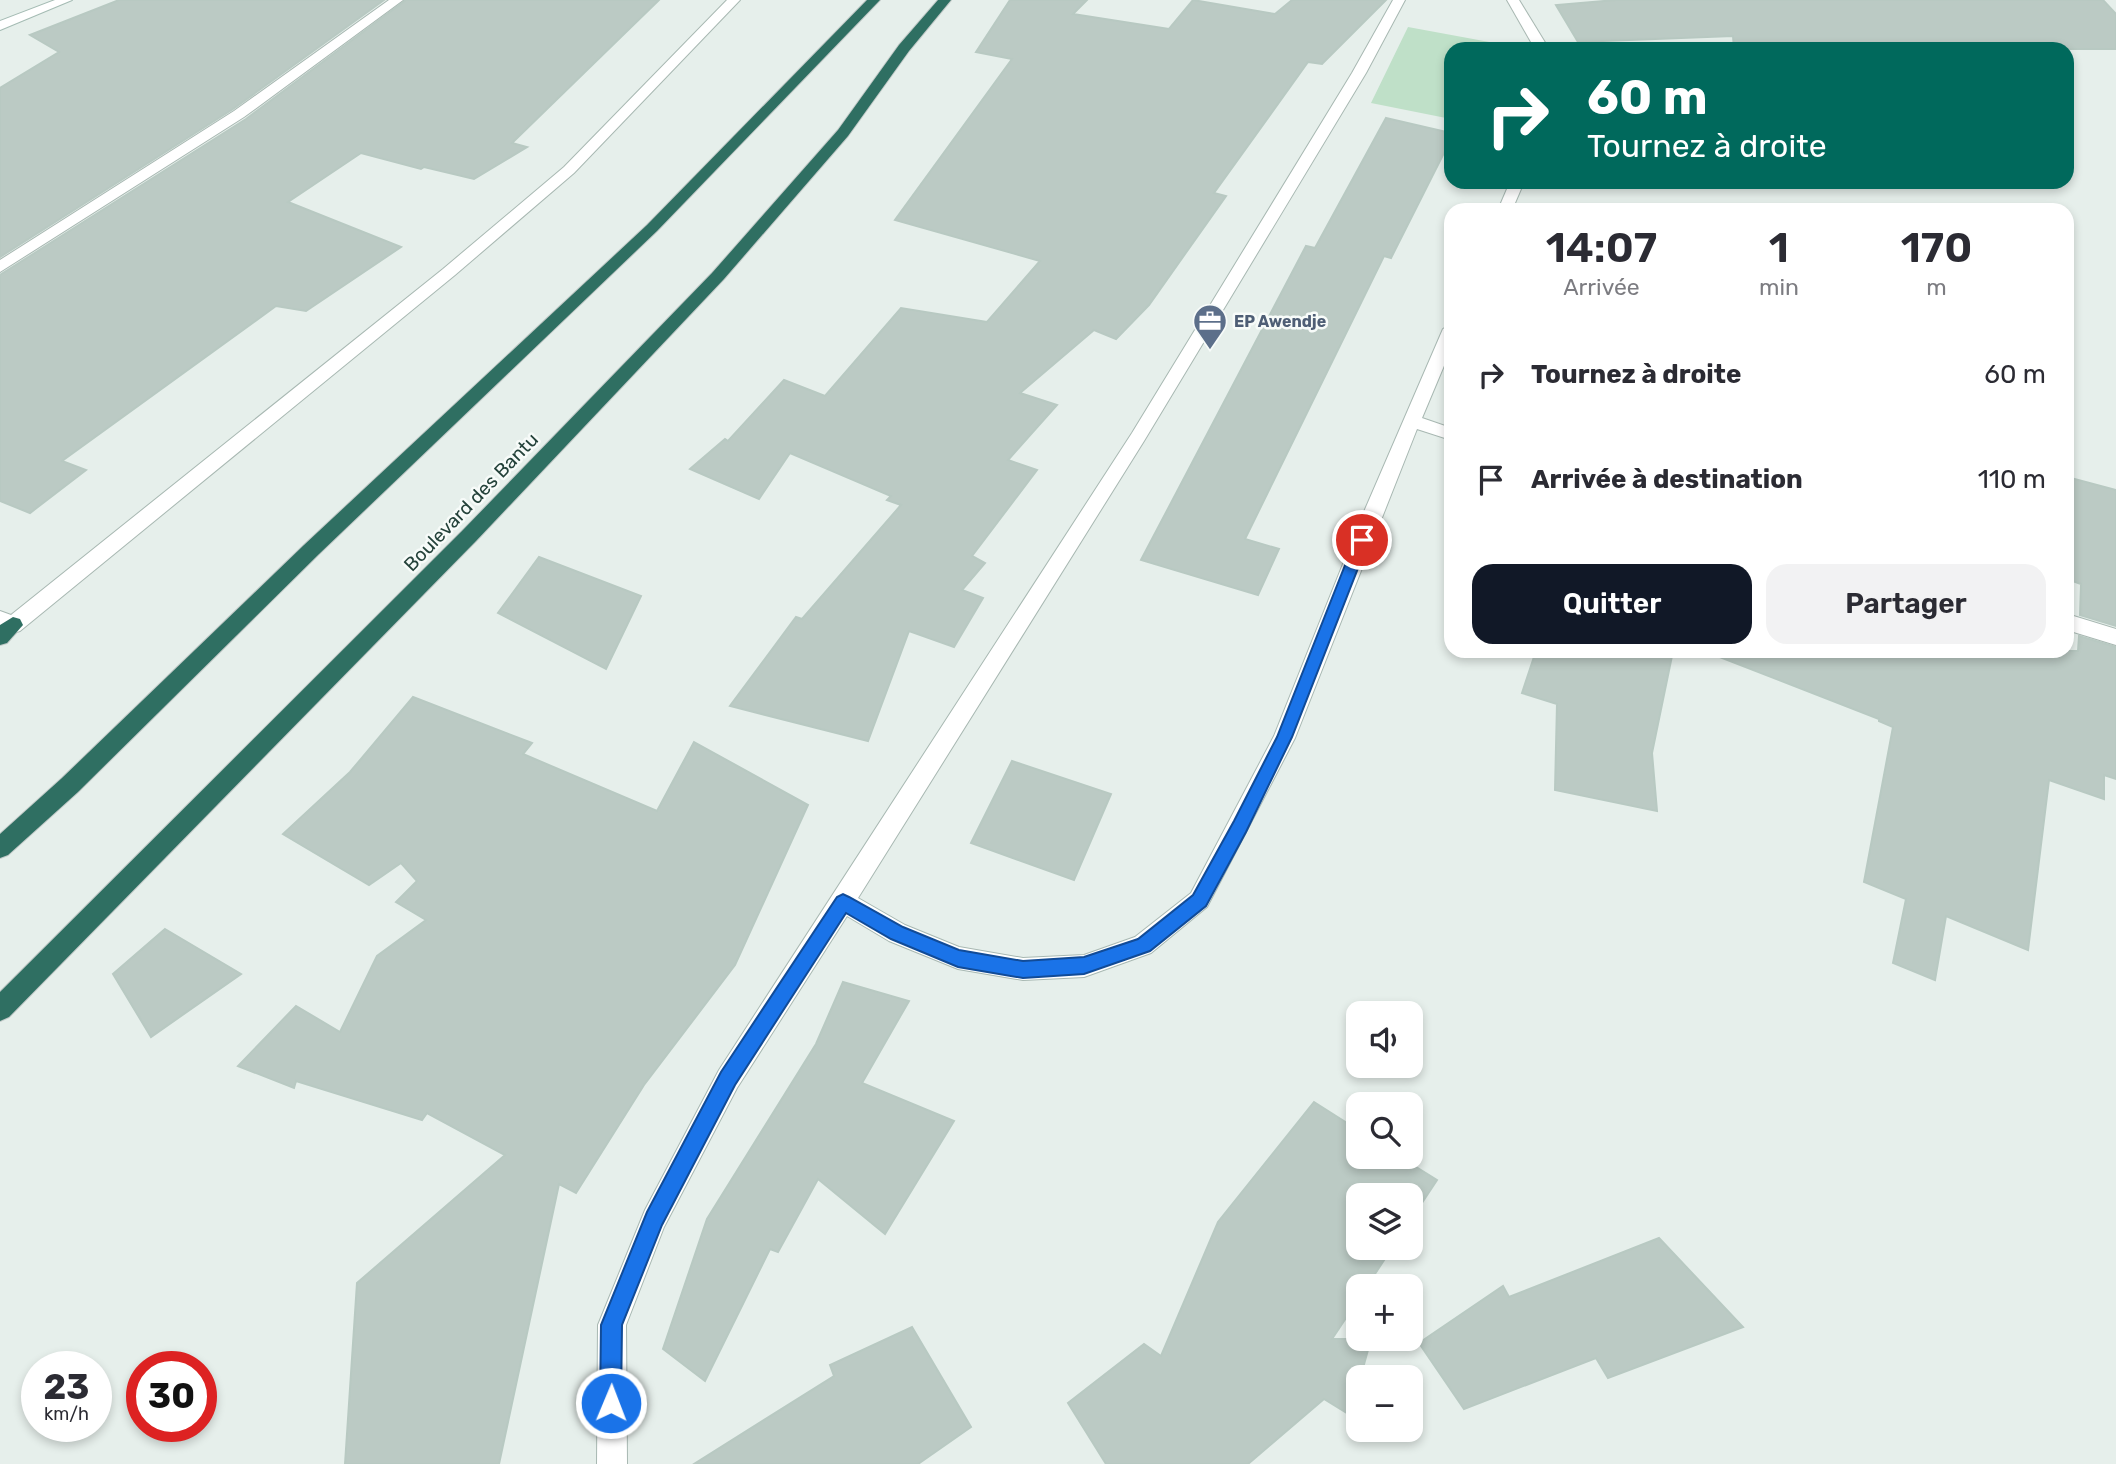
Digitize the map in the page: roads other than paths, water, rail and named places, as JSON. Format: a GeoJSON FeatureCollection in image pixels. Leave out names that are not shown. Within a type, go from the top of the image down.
{"type":"FeatureCollection","features":[{"type":"Feature","properties":{"kind":"highway"},"geometry":{"type":"LineString","coordinates":[[0,848],[70,785],[311,550],[652,228],[874,0]]}},
{"type":"Feature","properties":{"kind":"highway","name":"Boulevard des Bantu"},"geometry":{"type":"LineString","coordinates":[[0,1009],[469,536],[718,276],[843,133],[904,48],[945,0]]}},
{"type":"Feature","properties":{"kind":"street"},"geometry":{"type":"LineString","coordinates":[[0,26],[65,0]]}},
{"type":"Feature","properties":{"kind":"street"},"geometry":{"type":"LineString","coordinates":[[0,267],[239,114],[397,0]]}},
{"type":"Feature","properties":{"kind":"street"},"geometry":{"type":"LineString","coordinates":[[4,627],[449,272],[569,170],[734,0]]}},
{"type":"Feature","properties":{"kind":"street"},"geometry":{"type":"LineString","coordinates":[[612,1464],[612,1325],[654,1219],[728,1079],[1138,437],[1359,74],[1399,0]]}},
{"type":"Feature","properties":{"kind":"street"},"geometry":{"type":"LineString","coordinates":[[1513,0],[1538,42]]}},
{"type":"Feature","properties":{"kind":"street"},"geometry":{"type":"LineString","coordinates":[[843,902],[897,933],[958,958],[1023,969],[1084,965],[1143,945],[1199,900],[1284,737],[1410,421],[1444,346]]}},
{"type":"Feature","properties":{"kind":"street"},"geometry":{"type":"LineString","coordinates":[[1410,421],[1444,432]]}},
{"type":"Feature","properties":{"kind":"street"},"geometry":{"type":"LineString","coordinates":[[2074,624],[2116,637]]}},
{"type":"Feature","properties":{"kind":"place","name":"EP Awendje"},"geometry":{"type":"Point","coordinates":[1210,351]}}]}
